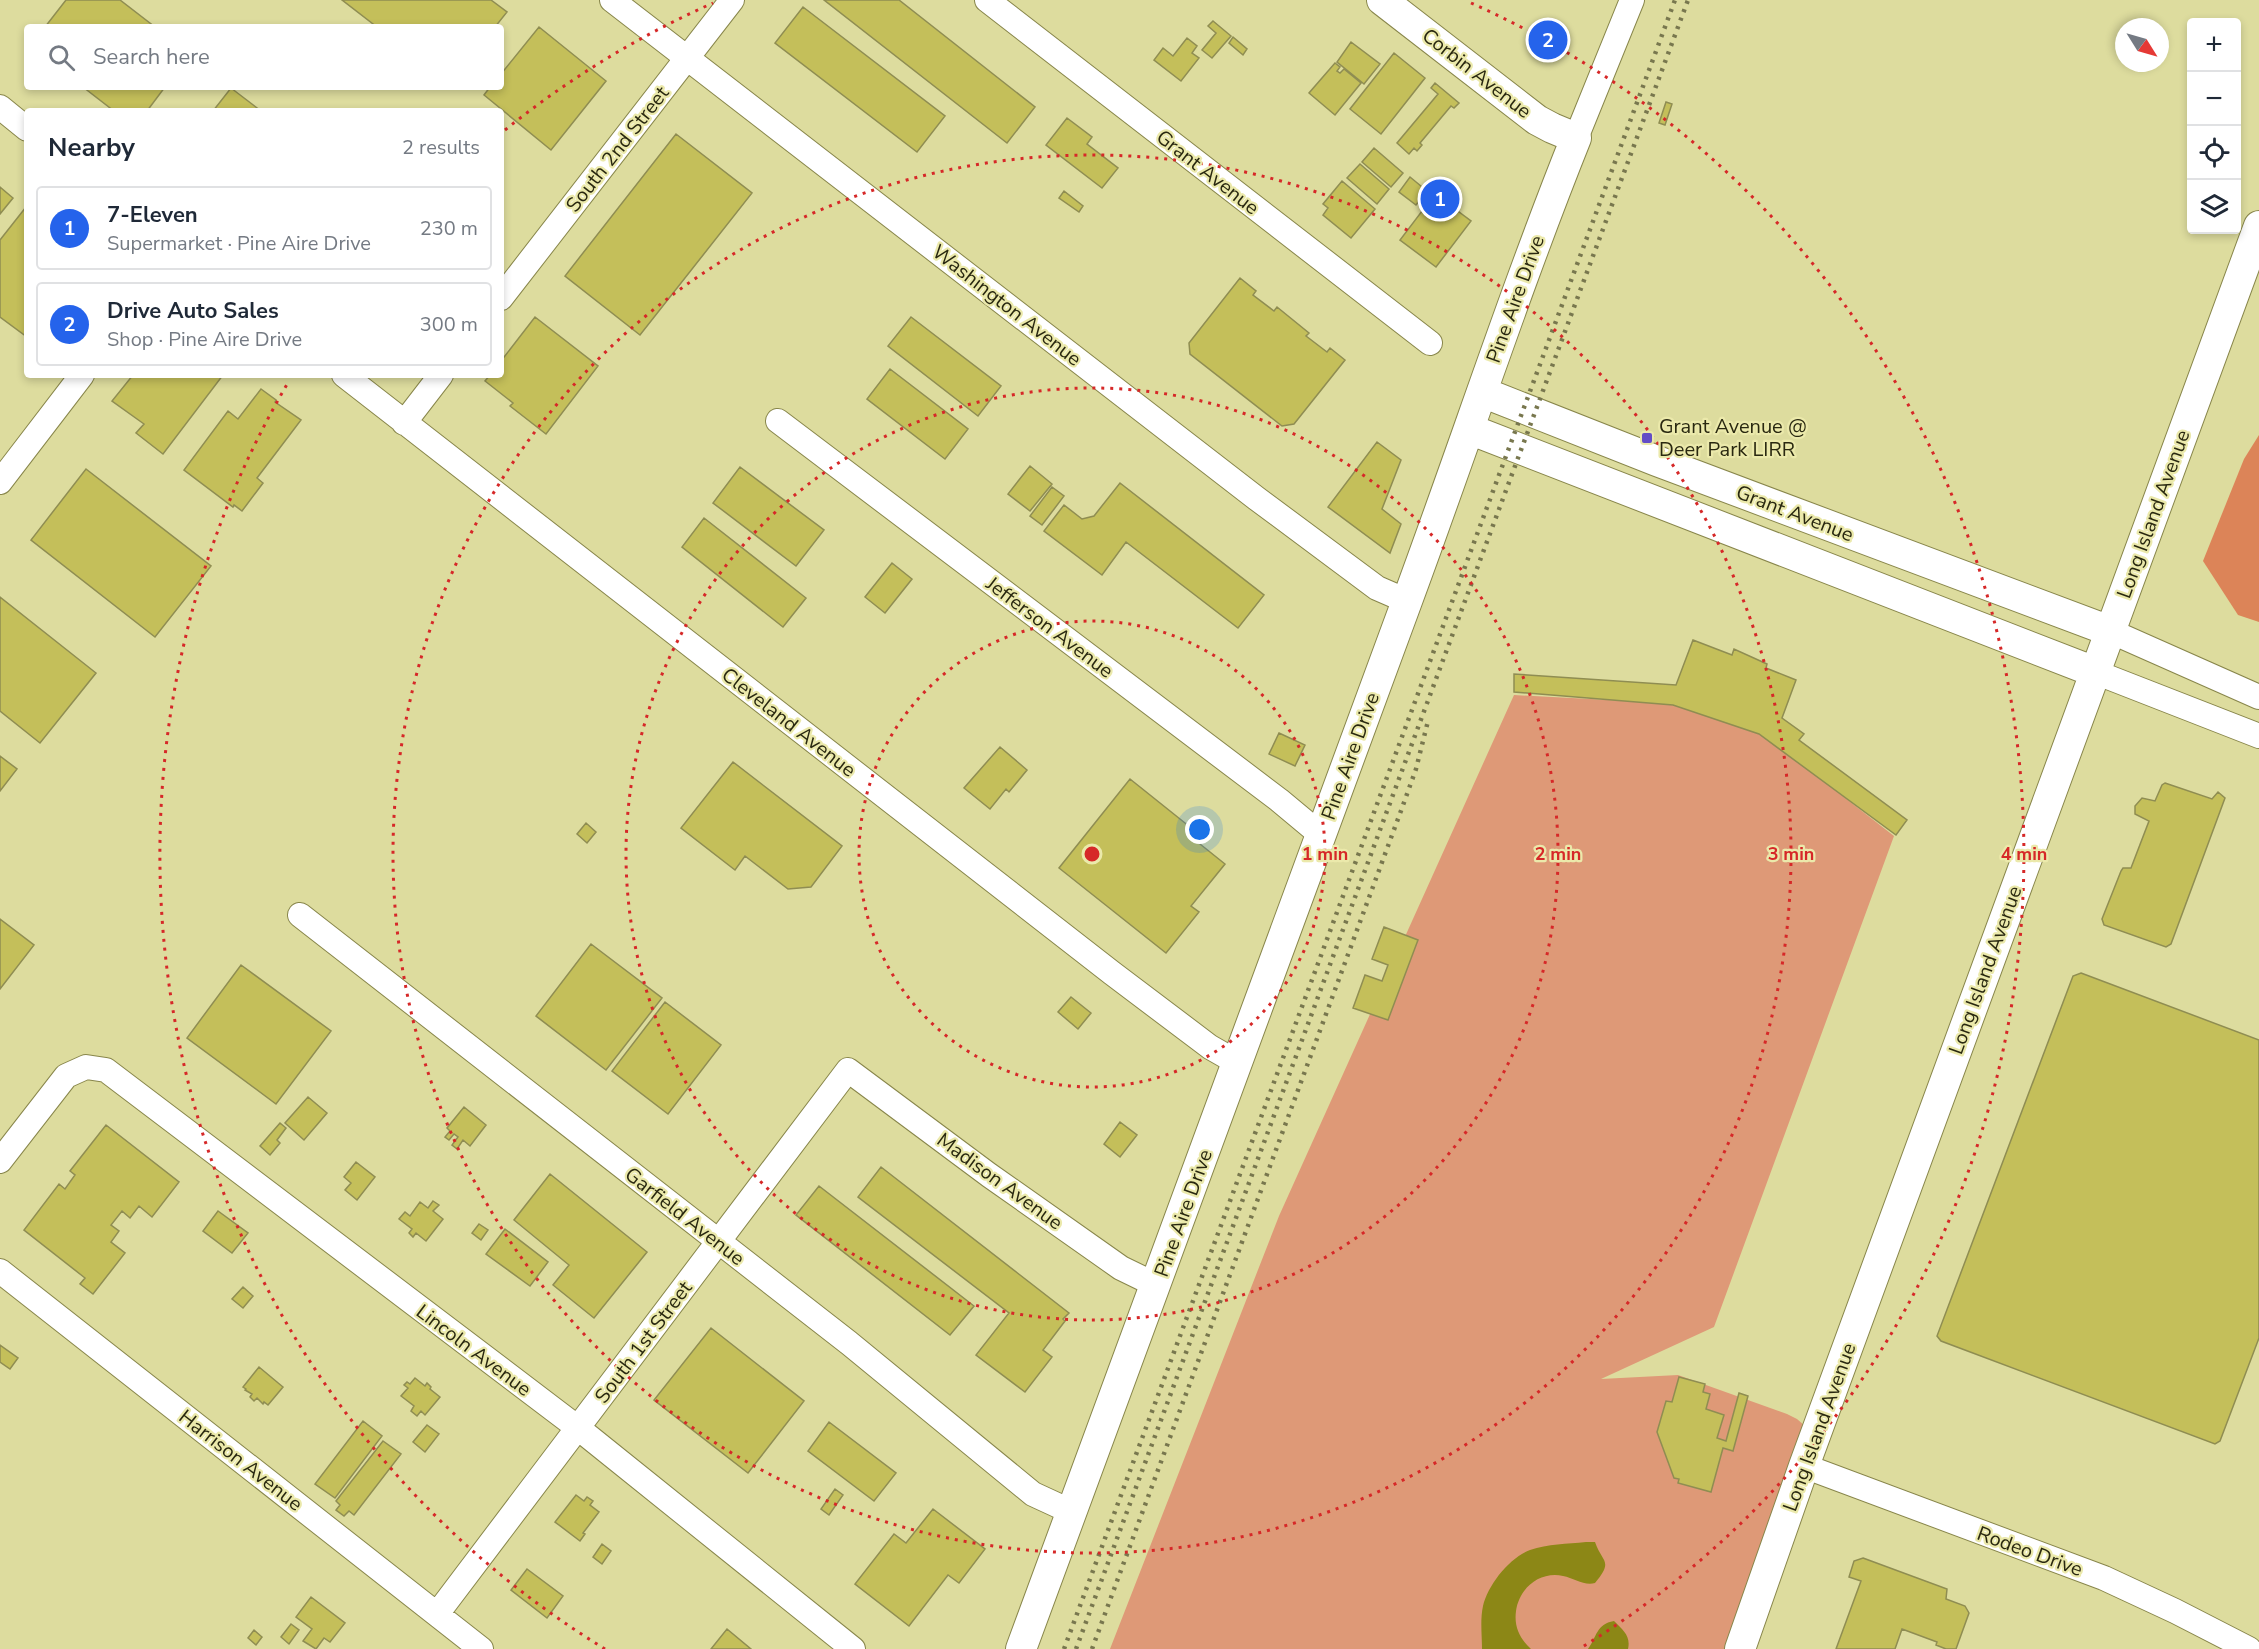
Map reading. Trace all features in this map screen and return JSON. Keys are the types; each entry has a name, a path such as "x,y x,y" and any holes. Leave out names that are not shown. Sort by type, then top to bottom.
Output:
{"street":[{"name":"Washington Avenue","path":"612,0 1256,498 1377,588 1407,601"},
{"name":"South 2nd Street","path":"504,294 732,0"},
{"name":"Grant Avenue","path":"987,0 1430,343"},
{"name":"Corbin Avenue","path":"1383,0 1537,120 1576,138"},
{"name":"Pine Aire Drive","path":"1021,1649 1576,138 1632,0"},
{"path":"0,108 24,127"},
{"name":"Long Island Avenue","path":"1740,1649 1804,1466 2259,226"},
{"path":"0,482 80,378"},
{"name":"Cleveland Avenue","path":"348,378 1112,973 1210,1047 1238,1063"},
{"path":"404,423 439,378"},
{"name":"Grant Avenue","path":"1482,392 1657,461 2110,631"},
{"name":"Jefferson Avenue","path":"778,421 1279,800 1321,835"},
{"name":"Grant Avenue","path":"1469,429 2095,672"},
{"path":"2110,631 2259,697"},
{"path":"2095,672 2259,736"},
{"name":"Garfield Avenue","path":"300,915 849,1343 1033,1494 1072,1512"},
{"name":"Lincoln Avenue","path":"0,1161 66,1076 86,1067 106,1070 578,1428 853,1649"},
{"name":"South 1st Street","path":"437,1614 848,1070"},
{"name":"Madison Avenue","path":"848,1070 989,1175 1121,1268 1156,1285"},
{"name":"Harrison Avenue","path":"0,1271 482,1649"},
{"name":"Rodeo Drive","path":"1804,1466 2104,1578 2250,1649"}],"shaded area":[{"path":"2259,435 2259,622 2238,615 2203,561 2244,459"},
{"path":"1514,695 1685,704 1763,734 1894,836 1714,1327 1601,1379 1678,1375 1787,1414 1805,1426 1726,1649 1110,1649 1279,1216"},
{"path":"1595,1542 1605,1562 1604,1570 1595,1583 1583,1583 1563,1576 1546,1576 1532,1583 1521,1595 1516,1611 1517,1627 1523,1641 1531,1649 1482,1649 1483,1606 1500,1573 1514,1559 1530,1550 1551,1545"},
{"path":"1614,1621 1627,1637 1628,1649 1588,1649 1600,1628"}],"building":[{"path":"66,0 120,0 151,24 47,24"},
{"path":"342,0 491,0 507,12 497,24 373,24"},
{"path":"824,0 899,0 1035,107 1007,143"},
{"path":"803,7 945,116 917,152 775,43"},
{"path":"1213,21 1231,36 1212,58 1202,50 1216,33 1208,26"},
{"path":"539,27 606,81 551,150 504,111 504,108 500,108 484,95 488,90 504,90 504,70"},
{"path":"1233,37 1247,49 1243,55 1229,43"},
{"path":"1187,38 1197,46 1192,53 1199,58 1181,81 1154,60 1163,48 1173,56"},
{"path":"1351,42 1380,64 1364,84 1337,62"},
{"path":"1394,53 1425,78 1381,134 1350,109"},
{"path":"1335,63 1340,67 1337,71 1340,73 1344,69 1361,83 1335,115 1309,93"},
{"path":"1435,83 1459,103 1454,108 1451,106 1420,143 1422,145 1417,151 1414,148 1409,154 1397,143 1438,94 1431,88"},
{"path":"87,90 163,90 149,108 110,108"},
{"path":"229,90 234,90 257,108 215,108"},
{"path":"1666,102 1672,104 1665,125 1659,123"},
{"path":"1067,118 1092,137 1087,144 1118,168 1102,188 1046,145"},
{"path":"676,134 752,193 640,335 565,276"},
{"path":"1374,148 1403,173 1391,187 1362,162"},
{"path":"1360,164 1389,189 1377,204 1347,178"},
{"path":"1410,177 1427,191 1416,205 1399,192"},
{"path":"1342,181 1375,209 1351,238 1323,215 1328,208 1323,204"},
{"path":"0,187 13,198 0,214"},
{"path":"1064,191 1083,206 1079,212 1059,198"},
{"path":"1435,194 1471,221 1436,267 1400,240"},
{"path":"24,210 24,335 0,317 0,240"},
{"path":"1240,278 1256,291 1253,295 1274,311 1277,307 1309,333 1306,336 1327,352 1330,348 1345,360 1294,424 1282,426 1190,354 1189,343"},
{"path":"535,317 598,366 546,434 510,406 513,403 485,381 488,378 504,378 504,357"},
{"path":"911,317 1001,386 978,416 888,346"},
{"path":"890,369 968,429 945,459 867,399"},
{"path":"131,378 221,378 163,454 136,433 144,424 112,401"},
{"path":"261,389 301,420 257,478 263,483 242,511 234,505 233,507 184,470 228,411 238,419"},
{"path":"1377,442 1401,460 1382,509 1401,524 1390,553 1328,507"},
{"path":"1030,466 1052,484 1030,511 1008,494"},
{"path":"740,467 824,530 796,566 713,503"},
{"path":"86,469 211,566 155,637 31,540"},
{"path":"1120,483 1264,595 1238,628 1126,542 1102,575 1044,531 1064,505 1082,519 1094,516"},
{"path":"1052,487 1064,496 1042,525 1030,516"},
{"path":"704,518 806,598 783,627 682,547"},
{"path":"892,563 912,579 885,613 865,597"},
{"path":"0,597 96,673 40,743 0,711"},
{"path":"1693,640 1732,655 1734,649 1767,664 1766,668 1796,680 1782,718 1804,734 1799,740 1907,820 1896,835 1759,734 1673,705 1514,692 1514,674 1676,685"},
{"path":"1279,733 1305,745 1295,766 1269,754"},
{"path":"1000,747 1027,770 1009,792 1006,789 990,809 964,788"},
{"path":"0,756 17,769 0,791"},
{"path":"733,762 842,846 811,887 788,889 745,856 735,870 681,828"},
{"path":"1130,779 1200,835 1195,840 1225,864 1191,906 1199,912 1166,953 1059,868"},
{"path":"2165,783 2212,799 2218,792 2225,798 2171,944 2166,947 2104,925 2102,919 2121,871 2123,868 2131,868 2149,821 2135,814 2135,806 2142,798 2155,801"},
{"path":"586,823 596,832 587,843 577,834"},
{"path":"0,919 34,945 0,989"},
{"path":"1384,927 1418,940 1388,1020 1353,1008 1365,975 1382,981 1388,965 1372,959"},
{"path":"591,944 662,998 606,1070 536,1016"},
{"path":"241,965 331,1031 276,1104 187,1038"},
{"path":"2081,973 2259,1040 2259,1338 2220,1441 2215,1444 1941,1341 1937,1336 2073,976"},
{"path":"1071,997 1091,1013 1078,1029 1058,1012"},
{"path":"665,1002 721,1045 668,1114 612,1071"},
{"path":"308,1097 327,1113 304,1140 285,1123"},
{"path":"464,1107 486,1125 470,1146 463,1140 457,1149 452,1145 458,1137 454,1134 449,1140 445,1137 450,1131 447,1128"},
{"path":"1120,1122 1137,1135 1120,1157 1104,1144"},
{"path":"280,1123 286,1128 277,1140 280,1143 270,1155 260,1146"},
{"path":"106,1125 179,1182 152,1217 139,1206 130,1218 122,1211 111,1225 119,1231 111,1242 125,1253 93,1294 80,1284 85,1278 24,1230 59,1184 65,1189 75,1175 70,1171"},
{"path":"356,1162 375,1177 357,1200 345,1190 351,1183 344,1177"},
{"path":"881,1167 1069,1313 1043,1350 1052,1357 1025,1392 976,1355 1009,1313 858,1197"},
{"path":"550,1174 647,1252 594,1318 553,1285 569,1265 514,1220"},
{"path":"819,1186 974,1306 950,1335 796,1215"},
{"path":"433,1201 439,1205 433,1211 443,1219 426,1241 416,1233 413,1237 409,1233 412,1229 399,1219 405,1212 410,1216 420,1202 428,1208"},
{"path":"218,1211 248,1233 232,1253 203,1231"},
{"path":"479,1224 488,1230 481,1240 472,1233"},
{"path":"505,1229 548,1262 530,1286 486,1254"},
{"path":"243,1287 253,1296 243,1308 232,1299"},
{"path":"711,1328 804,1401 748,1473 654,1400"},
{"path":"0,1345 18,1358 10,1369 0,1362"},
{"path":"259,1367 283,1387 268,1405 264,1402 263,1404 257,1398 254,1401 250,1397 252,1394 243,1387"},
{"path":"1679,1377 1705,1384 1703,1392 1710,1394 1706,1409 1724,1415 1717,1438 1726,1441 1739,1393 1748,1396 1733,1451 1723,1448 1711,1492 1678,1483 1679,1479 1674,1478 1657,1432 1666,1401 1672,1402"},
{"path":"415,1378 425,1386 427,1383 430,1389 440,1397 425,1415 421,1411 417,1416 411,1411 414,1406 401,1396 408,1388 404,1385 407,1382 410,1384"},
{"path":"363,1421 382,1436 335,1498 315,1484"},
{"path":"829,1422 896,1473 874,1501 808,1451"},
{"path":"427,1425 439,1434 425,1452 413,1442"},
{"path":"383,1441 401,1454 354,1515 349,1511 344,1516 336,1510 340,1505 336,1501"},
{"path":"835,1489 843,1495 829,1515 821,1509"},
{"path":"576,1495 584,1501 587,1497 593,1501 590,1505 599,1512 583,1533 585,1534 580,1541 555,1522"},
{"path":"933,1509 985,1549 959,1583 948,1575 909,1626 855,1584 894,1534 906,1543"},
{"path":"602,1544 611,1551 602,1564 593,1557"},
{"path":"1863,1558 1947,1589 1946,1599 1965,1606 1969,1613 1956,1649 1946,1649 1936,1645 1937,1642 1902,1629 1895,1649 1836,1649 1861,1581 1849,1577 1854,1561"},
{"path":"527,1569 563,1596 547,1618 511,1590"},
{"path":"311,1597 345,1623 330,1642 324,1638 316,1649 303,1641 312,1629 296,1617"},
{"path":"291,1624 299,1630 289,1644 281,1637"},
{"path":"727,1629 751,1649 711,1649"},
{"path":"254,1630 262,1637 256,1645 248,1638"}],"railway":[{"path":"1064,1649 1675,0"},
{"path":"1076,1649 1688,0"},
{"path":"1092,1649 1402,808 1416,769 1428,721"}],"place":[{"name":"Drive Auto Sales","path":"1548,40"},
{"name":"7-Eleven","path":"1440,199"},
{"name":"Grant Avenue @ Deer Park LIRR","path":"1647,438"}]}
